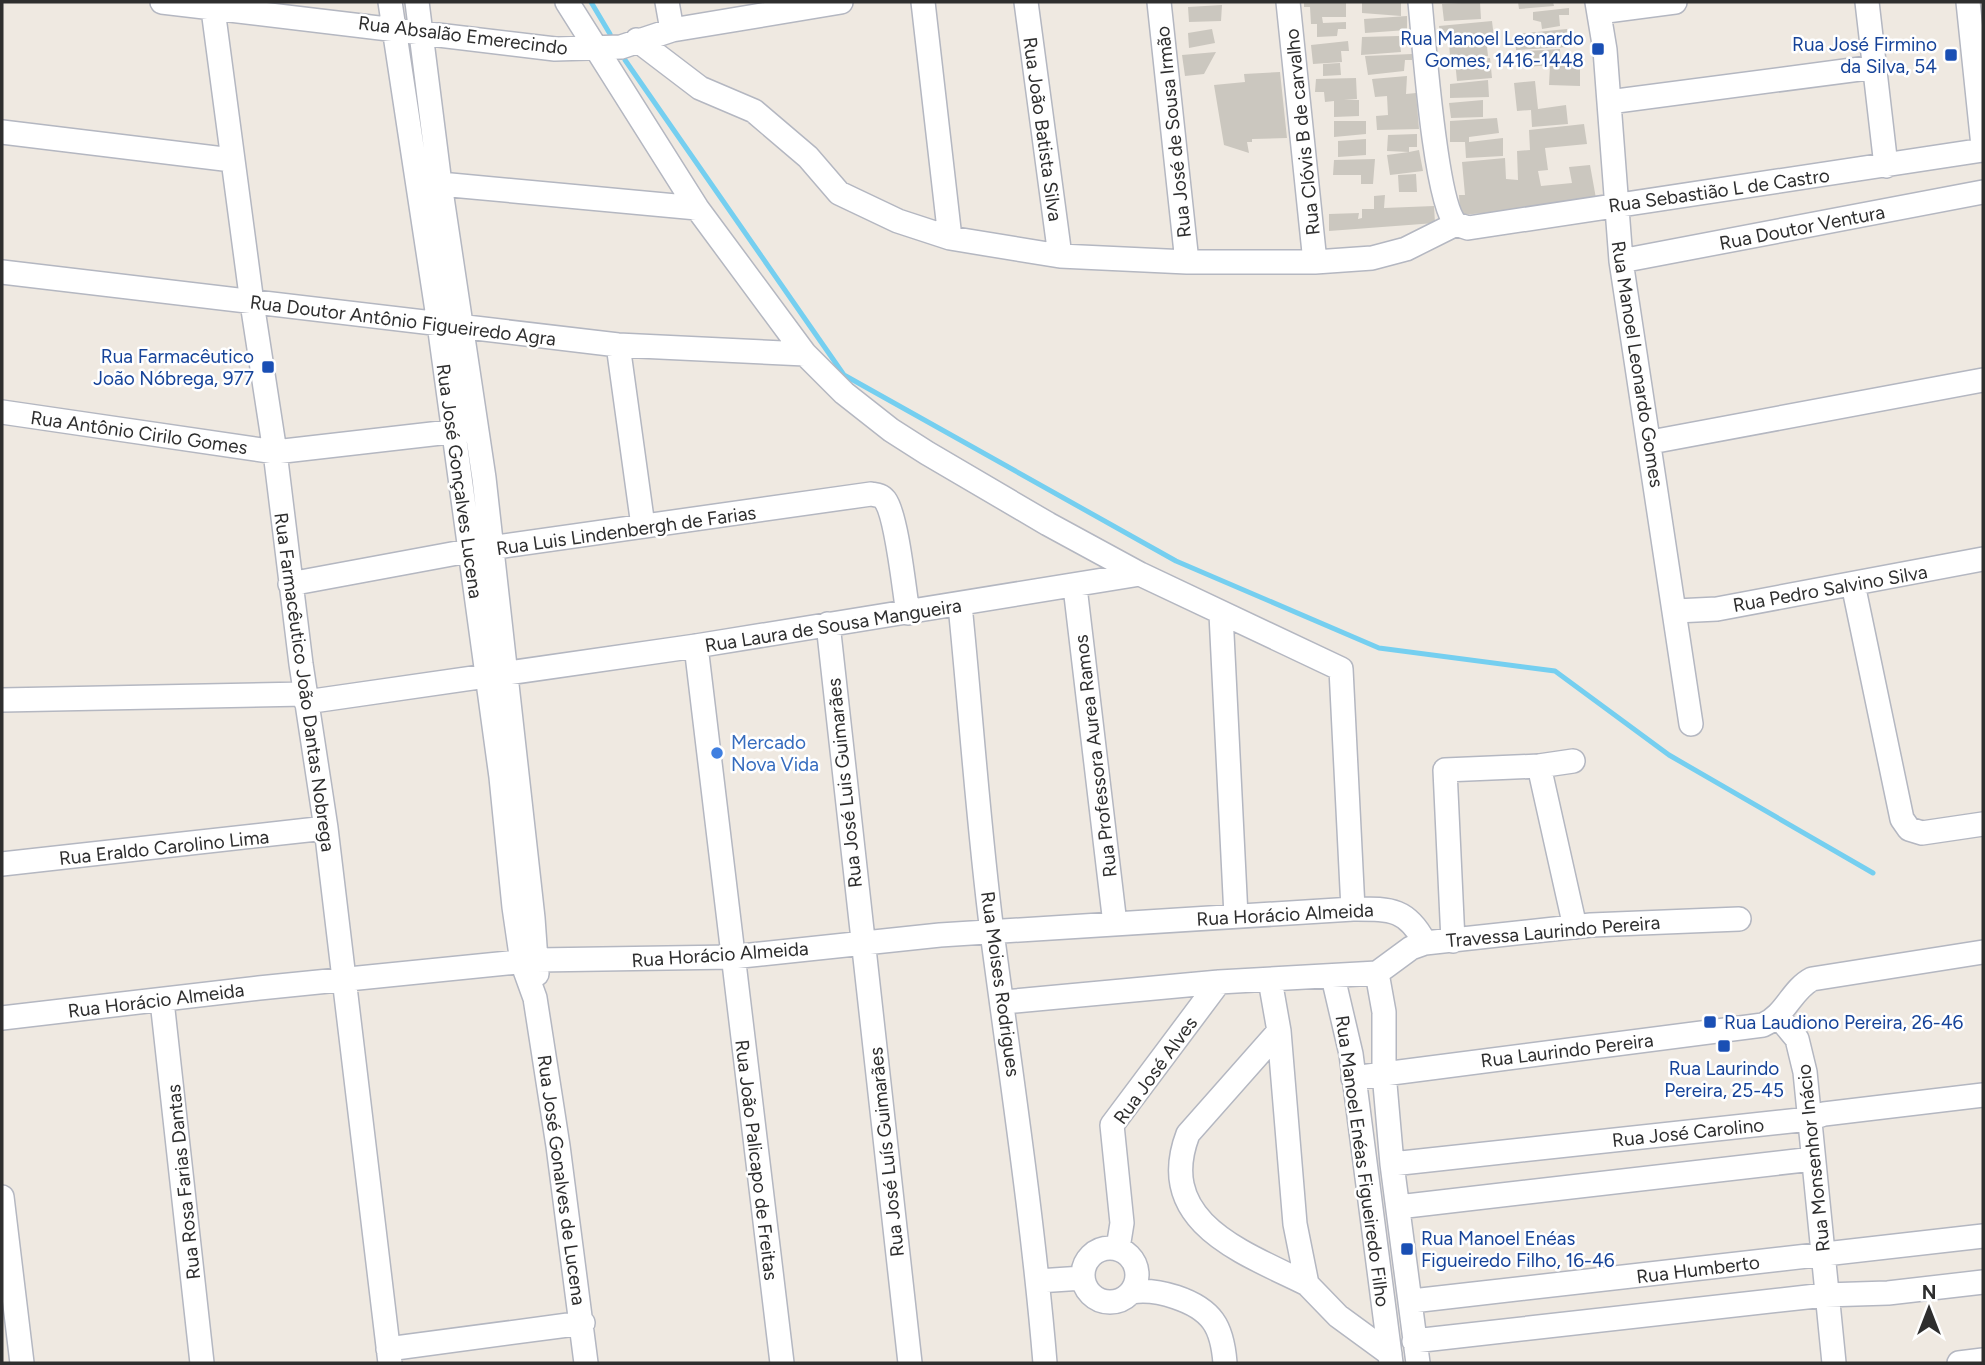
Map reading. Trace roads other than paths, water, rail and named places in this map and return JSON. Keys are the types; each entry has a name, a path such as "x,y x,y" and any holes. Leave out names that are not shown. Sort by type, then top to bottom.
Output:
{"street":[{"name":"Rua Absalão Emerecindo","path":"162,2 213,4 394,27 422,34 555,49 621,47 672,30 801,6 841,2"},
{"name":"Rua José Gonçalves Lucena","path":"390,2 451,325 478,429 493,548 496,676 530,961"},
{"name":"Rua José Gonçalves Lucena","path":"417,2 440,184 451,325 452,432 468,551 496,676"},
{"path":"566,2 696,208 805,354 844,393 891,430 1140,574 1341,669 1353,909"},
{"path":"667,2 672,30"},
{"path":"923,2 950,238"},
{"name":"Rua João Batista Silva","path":"1026,2 1060,256"},
{"name":"Rua José de Sousa Irmão","path":"1158,2 1187,262"},
{"name":"Rua Clóvis B de carvalho","path":"1288,2 1315,262"},
{"path":"638,40 700,88 754,111 808,157 839,193 898,221 950,238 1060,256 1187,262 1315,262 1372,258 1406,249 1456,224 1450,218 1441,184 1420,2"},
{"path":"1598,7 1675,2"},
{"path":"1867,2 1886,166"},
{"path":"1968,2 1983,148"},
{"name":"Rua Farmacêutico João Dantas Nobrega","path":"213,4 251,303 275,452 305,698 326,828 389,1356"},
{"name":"Rua Manoel Leonardo Gomes","path":"1598,7 1609,102 1621,261 1651,442 1691,724"},
{"path":"1609,102 1875,67"},
{"path":"2,132 232,160"},
{"name":"Rua Sebastião L de Castro","path":"1456,224 1468,228 1886,166 1983,148"},
{"path":"440,184 696,208"},
{"name":"Rua Doutor Ventura","path":"1621,261 1983,192"},
{"name":"Rua Doutor Antônio Figueiredo Agra","path":"2,272 618,345 805,354"},
{"path":"618,345 643,526"},
{"path":"1651,442 1983,380"},
{"name":"Rua Antônio Cirilo Gomes","path":"2,412 275,452 478,429"},
{"name":"Rua Luis Lindenbergh de Farias","path":"290,584 468,551 766,510 858,494 880,495 887,502 892,520 908,613"},
{"name":"Rua Pedro Salvino Silva","path":"1676,611 1717,609 1983,559"},
{"name":"Rua Laura de Sousa Mangueira","path":"2,700 305,698 496,676 1075,587 1140,574"},
{"path":"1853,584 1898,808 1909,829 1916,833 1983,824"},
{"name":"Rua Professora Aurea Ramos","path":"1075,587 1115,924"},
{"name":"Rua Moises Rodrigues","path":"960,605 992,932 1004,1002 1038,1281 1045,1363"},
{"path":"1220,614 1236,916"},
{"name":"Rua José Luis Guimarães","path":"828,624 861,942"},
{"name":"Rua João Palicapo de Freitas","path":"696,646 782,1363"},
{"path":"1453,941 1446,770 1539,766 1573,761"},
{"path":"1539,766 1575,927"},
{"name":"Rua Eraldo Carolino Lima","path":"2,864 326,828"},
{"name":"Rua Horácio Almeida","path":"2,1018 530,961 732,957 861,942 1353,909 1401,914 1416,927 1425,943"},
{"name":"Travessa Laurindo Pereira","path":"1377,973 1411,948 1425,943 1575,927 1739,919"},
{"name":"Rua José Luís Guimarães","path":"861,942 910,1363"},
{"path":"1778,1016 1798,989 1825,975 1983,952"},
{"name":"Rua José Gonalves de Lucena","path":"530,961 583,1323 586,1363"},
{"path":"1004,1002 1219,982 1377,973"},
{"name":"Rua Manoel Enéas Figueiredo Filho","path":"1377,973 1384,1012 1384,1073 1392,1164 1412,1301 1416,1352"},
{"name":"Rua Manoel Enéas Figueiredo Filho","path":"1333,977 1346,1022 1390,1359"},
{"path":"1270,980 1279,1031 1295,1224 1307,1284"},
{"name":"Rua José Alves","path":"1118,1248 1122,1223 1112,1125 1219,982"},
{"name":"Rua Rosa Farias Dantas","path":"162,1001 202,1363"},
{"name":"Rua Laurindo Pereira","path":"1353,1078 1763,1025 1778,1016"},
{"name":"Rua Monsenhor Inácio","path":"1778,1016 1797,1039 1802,1053 1834,1363"},
{"path":"1279,1031 1188,1134 1182,1151 1180,1171 1187,1197 1200,1224 1217,1237 1307,1284 1338,1316 1390,1359"},
{"name":"Rua José Carolino","path":"1392,1164 1809,1119 1824,1114 1983,1094"},
{"path":"1398,1207 1813,1159"},
{"path":"2,1196 22,1363"},
{"name":"Rua Humberto","path":"1412,1301 1983,1236"},
{"path":"1118,1248 1135,1261 1137,1282 1132,1292 1124,1298 1103,1301 1093,1296 1083,1278 1084,1267 1097,1251 1118,1248"},
{"path":"1038,1281 1083,1278"},
{"name":"Rua Humberto","path":"1416,1352 1825,1295 1888,1293 1983,1282"},
{"path":"1132,1292 1155,1290 1209,1315 1217,1328 1225,1363"},
{"path":"389,1356 583,1323"},
{"path":"1959,1363 1983,1360"}],"waterway":[{"path":"591,2 610,34"},
{"path":"625,60 844,375 1176,561 1379,648 1555,671 1669,755 1873,873"}],"place":[{"name":"Rua Manoel Leonardo Gomes, 1416-1448","path":"1598,49"},
{"name":"Rua José Firmino da Silva, 54","path":"1951,55"},
{"name":"Rua Farmacêutico João Nóbrega, 977","path":"268,367"},
{"name":"Mercado Nova Vida","path":"717,753"},
{"name":"Rua Laudiono Pereira, 26-46","path":"1710,1022"},
{"name":"Rua Laurindo Pereira, 25-45","path":"1724,1046"},
{"name":"Rua Manoel Enéas Figueiredo Filho, 16-46","path":"1407,1249"}]}
